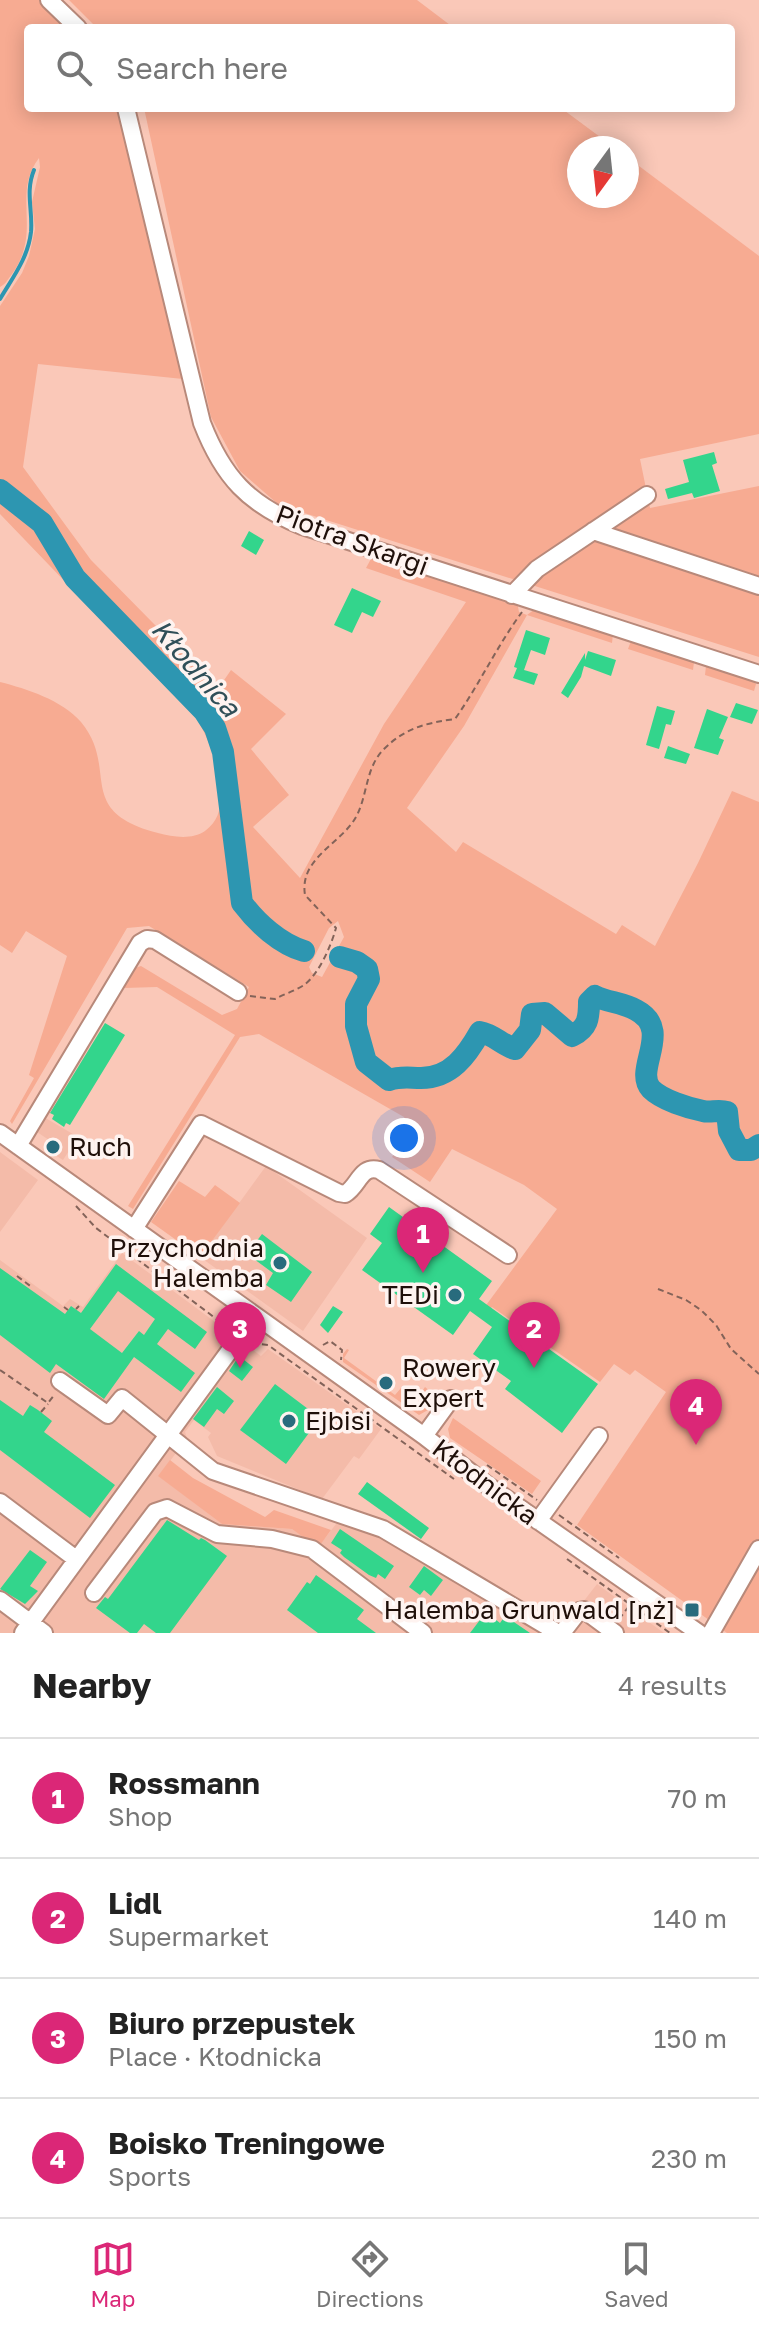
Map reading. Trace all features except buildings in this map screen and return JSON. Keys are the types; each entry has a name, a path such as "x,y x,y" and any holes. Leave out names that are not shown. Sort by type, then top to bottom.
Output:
{"street":[{"path":"49,0 74,24"},
{"name":"Piotra Skargi","path":"127,112 202,423 216,455 232,480 254,501 282,518 759,674"},
{"path":"512,595 537,569 647,495"},
{"path":"593,531 759,586"},
{"path":"18,1146 140,943 147,939 155,940 238,992"},
{"path":"134,1229 201,1124 339,1193 352,1190 364,1171 370,1168 379,1170 508,1255"},
{"name":"Kłodnicka","path":"0,1133 538,1521 699,1633"},
{"path":"0,1600 32,1630 76,1559 255,1316"},
{"path":"62,1382 108,1415 122,1398 213,1471 383,1529 560,1633 579,1611 584,1610 613,1632"},
{"path":"424,1436 451,1399"},
{"path":"538,1521 599,1436"},
{"path":"0,1502 76,1559"},
{"path":"94,1593 155,1512 167,1508 217,1534 272,1539 312,1549 423,1633"},
{"path":"711,1633 759,1549"}],"path":[{"path":"238,992 275,999 312,979 336,928 310,903 305,895 305,879 323,849 341,837 356,817 372,766 381,751 402,734 423,723 455,719 476,690 502,639 529,601"},
{"path":"71,1201 96,1228 240,1337 249,1343 268,1345 463,1485"},
{"path":"17,1276 33,1288"},
{"path":"658,1289 686,1300 701,1310 716,1325 731,1349 759,1374"},
{"path":"64,1307 68,1310"},
{"path":"0,1370 48,1403"},
{"path":"41,1412 62,1382"},
{"path":"562,1556 670,1633"},
{"path":"613,1632 630,1605"}],"shaded area":[{"path":"0,0 42,0 67,24 24,24 24,112 120,112 130,142 183,379 38,364 23,467 91,560 218,689 231,670 286,714 251,749 289,795 253,827 300,878 384,724 466,602 366,568 372,557 517,602 519,612 527,615 464,726 407,808 456,852 463,842 616,934 622,925 655,946 732,791 759,802 759,1633 727,1633 577,1525 666,1392 635,1370 630,1375 614,1364 600,1382 492,1307 488,1311 484,1308 557,1209 524,1185 452,1149 430,1182 392,1157 410,1129 404,1117 259,1034 240,1037 133,1209 128,1206 235,1035 157,987 124,988 135,968 141,966 222,1015 237,1009 249,987 149,926 127,928 12,1124 10,1121 34,1078 29,1075 67,956 26,931 12,953 0,945 0,682 54,702 81,722 98,756 107,801 116,813 132,824 170,836 200,834 217,817 220,794 215,760 197,719 0,514 0,306 22,273 29,256 35,229 32,202 40,167 39,158 27,186 27,228 21,258 0,287","holes":["338,921 344,937 322,977 312,973 309,967 329,928"]},
{"path":"69,0 417,0 449,24 93,24"},
{"path":"145,112 566,112 599,136 567,136 567,208 639,208 639,166 759,256 759,434 640,459 650,508 759,486 759,657 279,505 240,471 211,417"},
{"path":"535,609 613,634 612,643 527,615"},
{"path":"631,641 692,660 693,670 628,649"},
{"path":"706,666 754,681 754,691 705,675"},
{"path":"42,1116 78,1137 63,1160 47,1150 49,1140 37,1132 31,1136"},
{"path":"0,1152 38,1180 0,1232"},
{"path":"266,1166 367,1238 303,1331 200,1257"},
{"path":"179,1181 205,1197 215,1185 240,1203 200,1257 151,1222"},
{"path":"122,1253 261,1356 268,1349 381,1429 359,1459 354,1456 322,1499 217,1456 208,1437 211,1433 194,1420 185,1432 187,1438 159,1476 222,1524 292,1529 318,1547 340,1519 382,1533 550,1633 0,1633 0,1260 63,1306 70,1299 83,1307"},
{"path":"347,1349 344,1358 395,1395 401,1388 417,1399 425,1387 439,1402 435,1400 428,1410 419,1415 343,1362 343,1354"},
{"path":"453,1418 541,1481 532,1494 450,1438 448,1429"},
{"path":"170,1460 193,1478 265,1517 274,1510 331,1530 318,1548 292,1529 222,1524 158,1476"},
{"path":"597,1584 664,1633 559,1633"}],"waterway":[{"path":"0,299 27,250 31,224 30,186 34,170"},
{"name":"Kłodnica","path":"0,490 42,523 75,578 204,711 215,728 223,752 242,903 270,932 304,951"},
{"name":"Kłodnica","path":"340,957 367,969 369,979 356,1004 356,1026 366,1062 389,1080 432,1077 449,1070 464,1057 480,1032 515,1049 530,1030 532,1014 545,1013 572,1036 584,1026 589,1002 595,996 636,1010 647,1018 653,1039 646,1071 651,1089 668,1100 690,1108 727,1112 729,1131 739,1150 751,1150 759,1145"}],"place":[{"name":"Ruch","path":"53,1147"},
{"name":"Przychodnia Halemba","path":"280,1263"},
{"name":"Rossmann","path":"423,1273"},
{"name":"TEDi","path":"455,1295"},
{"name":"Biuro przepustek","path":"240,1368"},
{"name":"Lidl","path":"534,1368"},
{"name":"Rowery Expert","path":"386,1383"},
{"name":"Ejbisi","path":"289,1421"},
{"name":"Boisko Treningowe","path":"696,1445"},
{"name":"Halemba Grunwald [nż]","path":"692,1610"}]}
